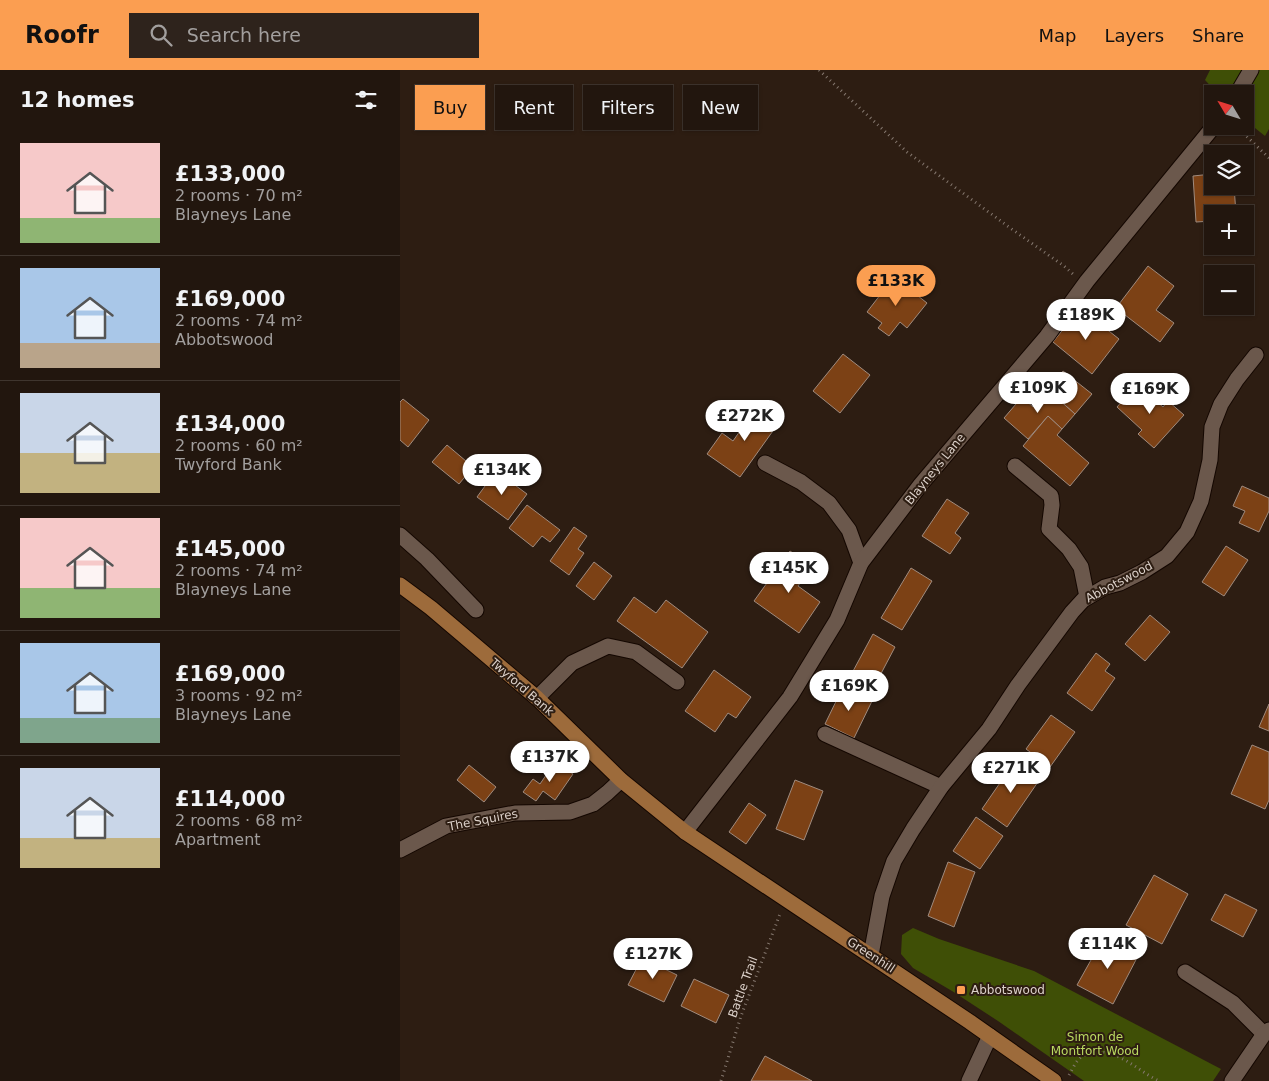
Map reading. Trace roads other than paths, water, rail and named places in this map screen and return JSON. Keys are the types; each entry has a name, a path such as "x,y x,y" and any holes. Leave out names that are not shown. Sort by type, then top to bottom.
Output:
{"main road":[{"name":"Twyford Bank","path":"400,585 431,608 537,698 621,780 685,832"},
{"name":"Greenhill","path":"685,832 785,900 871,955 1054,1081"}],"street":[{"path":"1242,85 1251,70"},
{"name":"Blayneys Lane","path":"685,832 790,697 837,620 862,563 921,484 1047,336 1087,281 1207,135"},
{"name":"Abbotswood","path":"871,955 882,896 894,861 941,788 989,729 1018,684 1072,612 1084,600 1106,587 1120,583 1142,572 1167,556 1187,532 1201,501 1210,460 1212,428 1221,404 1237,379 1256,355"},
{"path":"765,463 801,482 829,503 849,530 862,563"},
{"path":"1015,466 1051,496 1052,505 1049,529 1068,549 1081,567 1087,598"},
{"path":"400,535 427,559 476,610"},
{"path":"537,698 572,663 608,646 636,652 677,682"},
{"path":"825,734 941,788"},
{"name":"The Squires","path":"400,850 446,826 515,813 570,812 593,804 621,780"},
{"path":"1185,972 1233,1003 1266,1032 1232,1081"},
{"path":"969,1081 990,1036"}],"place":[{"name":"Abbotswood","path":"961,990"}],"park label":[{"name":"Simon de Montfort Wood","path":"1095,1044"}]}
